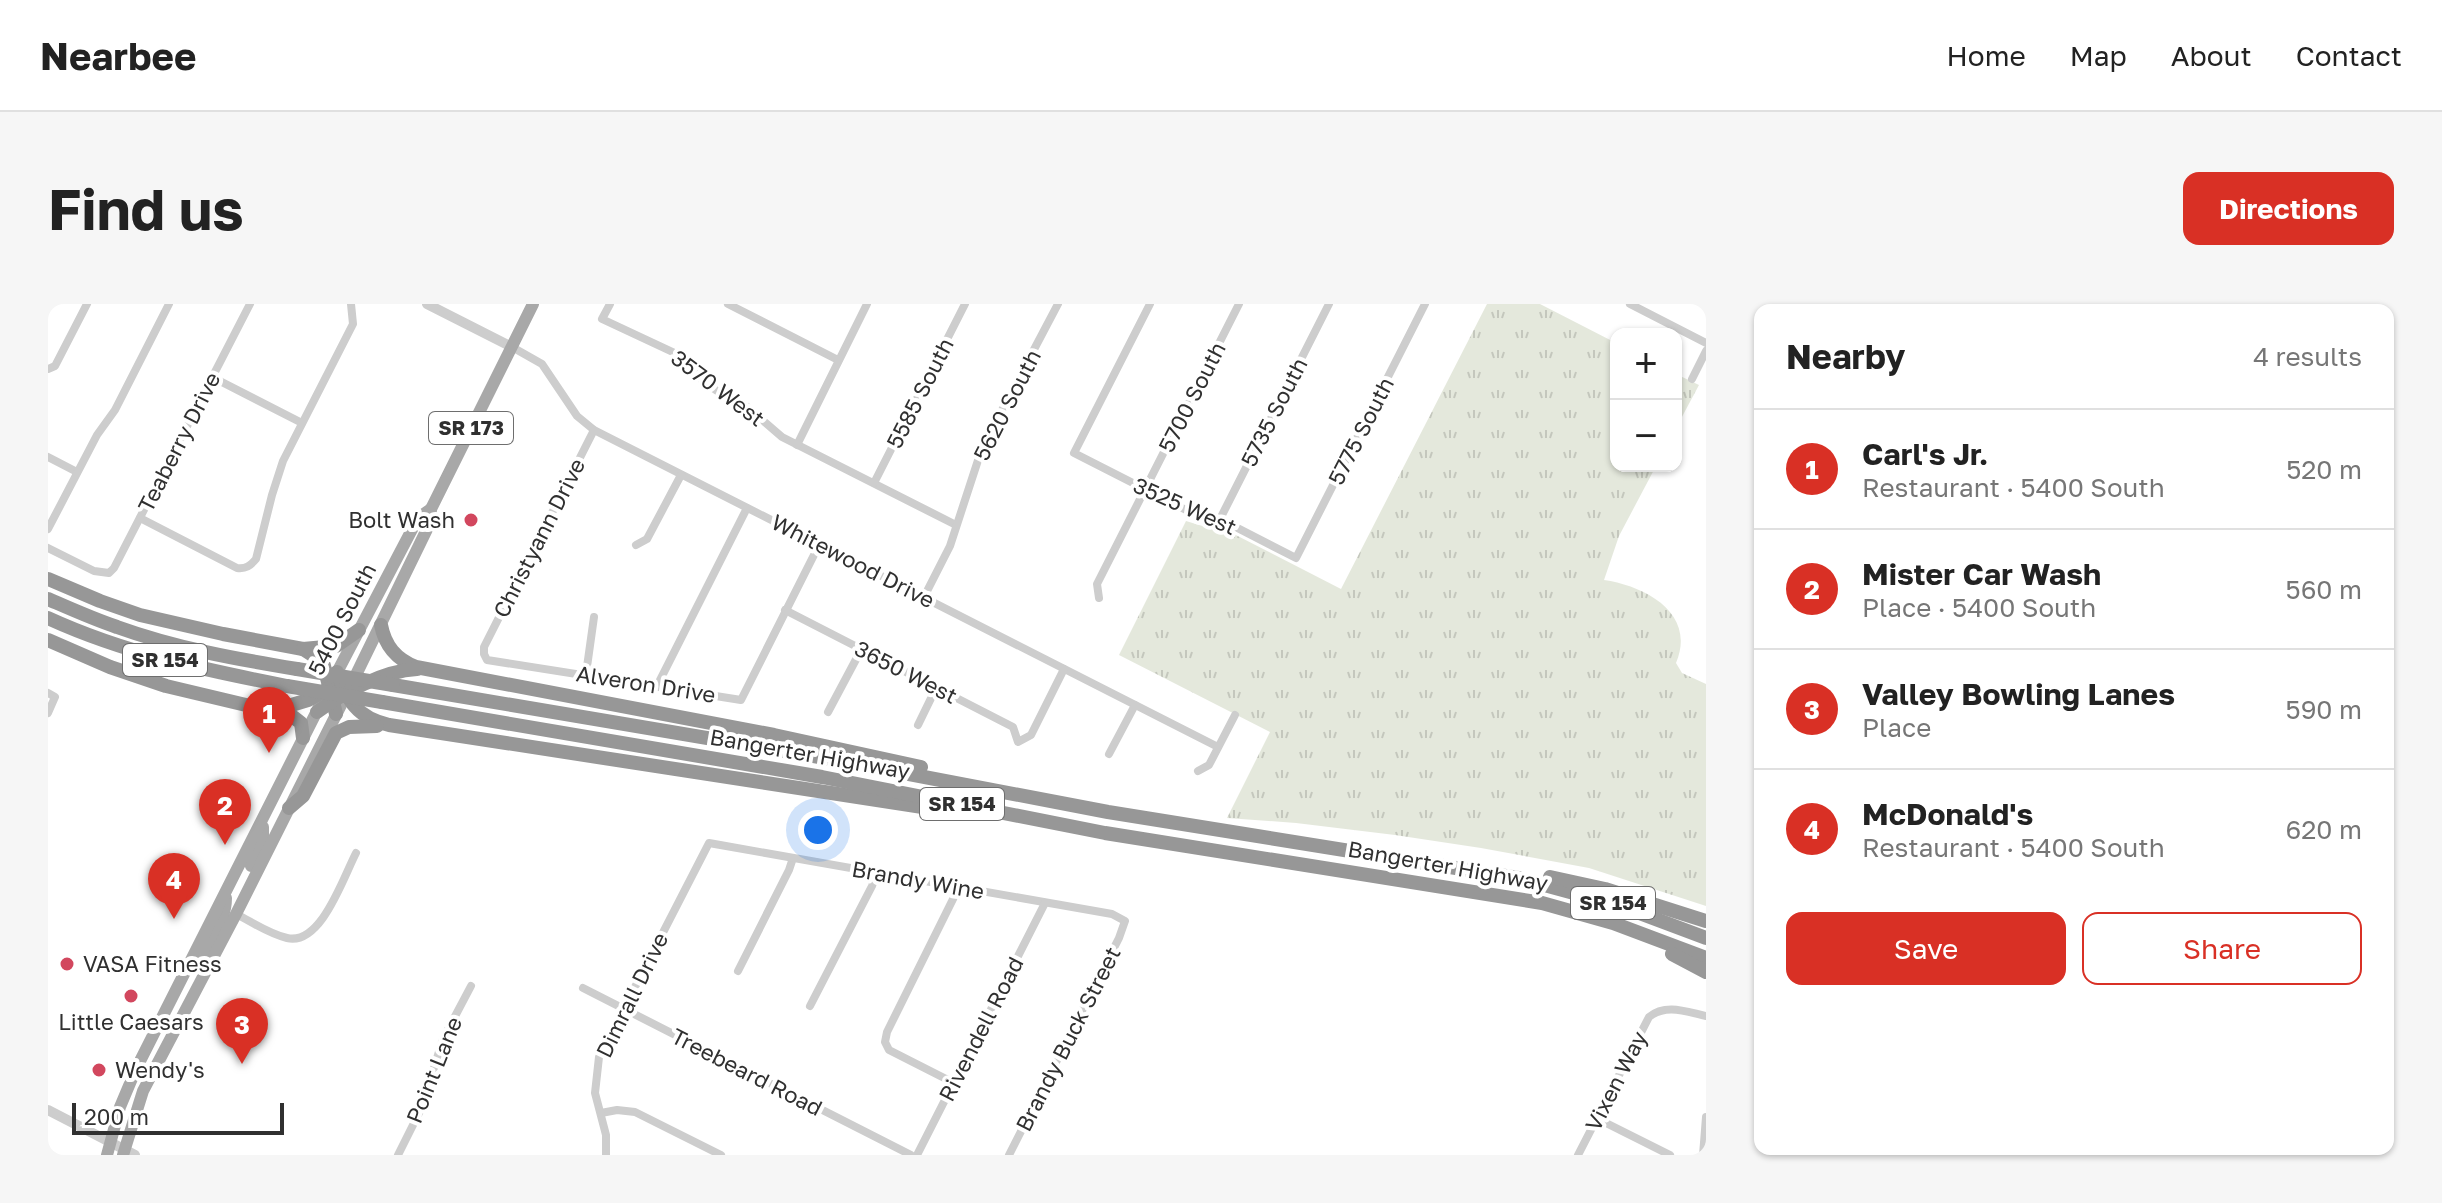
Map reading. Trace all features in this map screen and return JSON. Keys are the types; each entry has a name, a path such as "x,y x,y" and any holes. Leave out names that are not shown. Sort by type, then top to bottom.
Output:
{"highway":[{"path":"48,579 100,601 151,617 303,649 336,646 359,630"},
{"name":"Bangerter Highway","path":"48,599 116,627 225,657 825,758 1108,812 1518,878 1618,905 1706,938"},
{"name":"Bangerter Highway","path":"48,618 168,661 287,686 822,777 1105,833 1542,903 1604,920 1706,958"},
{"path":"381,625 387,644 397,656 423,668 827,746 1108,812"},
{"path":"48,640 110,667 166,686 275,710 298,719 303,738"},
{"path":"303,649 323,662 339,691 368,719 389,725 749,782 1105,833"},
{"path":"275,710 397,671 423,668"},
{"path":"317,712 339,691"},
{"path":"289,808 303,796 336,733 350,727 389,725"},
{"path":"1518,878 1541,876 1584,883 1706,921"},
{"path":"1604,920 1706,972"}],"main road":[{"name":"5400 South","path":"339,691 381,625 430,523 431,509 533,304"},
{"name":"5400 South","path":"127,1153 143,1091 289,808 339,691 359,630 418,518 431,509"},
{"path":"108,1148 125,1094 317,712"},
{"path":"236,914 239,891 263,836 263,817"},
{"path":"196,989 203,962 226,911 227,891"}],"street":[{"path":"50,370 87,304"},
{"path":"48,529 97,435 115,410 169,304"},
{"name":"Teaberry Drive","path":"48,548 102,573 109,573 114,568 250,304"},
{"path":"140,518 237,568 244,569 251,565 256,559 283,461 353,324 351,304"},
{"path":"427,304 512,347"},
{"name":"3570 West","path":"610,304 602,319 679,355 712,388 746,406 776,433 956,525"},
{"path":"728,304 838,360"},
{"path":"797,445 867,304"},
{"name":"5585 South","path":"874,483 965,304"},
{"name":"5620 South","path":"924,597 950,546 982,448 1058,304"},
{"name":"3525 West","path":"1150,304 1074,453 1186,510 1220,519 1296,558"},
{"name":"5700 South","path":"1099,598 1097,584 1239,304"},
{"name":"5735 South","path":"1220,519 1329,304"},
{"name":"5775 South","path":"1296,558 1425,304"},
{"path":"1633,305 1706,343"},
{"name":"Whitewood Drive","path":"512,347 542,364 577,416 594,430 1218,747"},
{"path":"1692,379 1706,351"},
{"path":"212,377 302,423"},
{"name":"Christyann Drive","path":"484,647 594,430"},
{"path":"48,457 77,472"},
{"path":"636,545 647,539 681,475"},
{"path":"657,686 747,508"},
{"name":"Alveron Drive","path":"484,647 487,660 493,662 741,700 819,545"},
{"name":"3650 West","path":"785,610 1013,727 1018,742 1031,735 1064,669"},
{"path":"586,674 594,617"},
{"path":"828,712 861,650"},
{"path":"918,725 936,688"},
{"path":"48,713 52,695"},
{"path":"1109,754 1135,705"},
{"path":"1198,771 1209,765 1235,715"},
{"name":"Brandy Wine","path":"709,843 1112,914 1125,921"},
{"name":"Dimrall Drive","path":"606,1155 606,1135 595,1093 596,1069 604,1046 709,843"},
{"path":"236,914 289,939 307,936 317,928 356,853"},
{"path":"738,971 793,858"},
{"path":"810,1006 876,873"},
{"path":"954,1083 889,1050 885,1042 887,1032 959,887"},
{"name":"Rivendell Road","path":"914,1155 1045,903"},
{"name":"Brandy Buck Street","path":"1009,1155 1125,921"},
{"name":"Point Lane","path":"398,1155 421,1109 443,1039 471,986"},
{"name":"Treebeard Road","path":"583,988 914,1155"},
{"name":"Vixen Way","path":"1578,1155 1641,1030 1653,1013 1671,1009 1706,1016"},
{"path":"48,1110 108,1148 127,1153"},
{"path":"601,1113 635,1112 721,1155"},
{"path":"1703,1155 1706,1117"},
{"path":"1596,1118 1670,1155"}],"green space":[{"path":"1487,304 1540,304 1610,340 1610,472 1653,472 1619,536 1604,580 1636,588 1663,605 1673,616 1679,630 1681,645 1676,663 1682,673 1706,684 1706,906 1589,868 1481,848 1296,823 1227,818 1270,732 1119,655 1186,521 1222,532 1224,529 1341,589"},
{"path":"1682,377 1699,385 1682,417"}],"place":[{"name":"Bolt Wash","path":"471,520"},
{"name":"Carl's Jr.","path":"269,753"},
{"name":"Mister Car Wash","path":"225,845"},
{"name":"McDonald's","path":"174,919"},
{"name":"VASA Fitness","path":"67,964"},
{"name":"Little Caesars","path":"131,996"},
{"name":"Valley Bowling Lanes","path":"242,1064"},
{"name":"Wendy's","path":"99,1070"}]}
